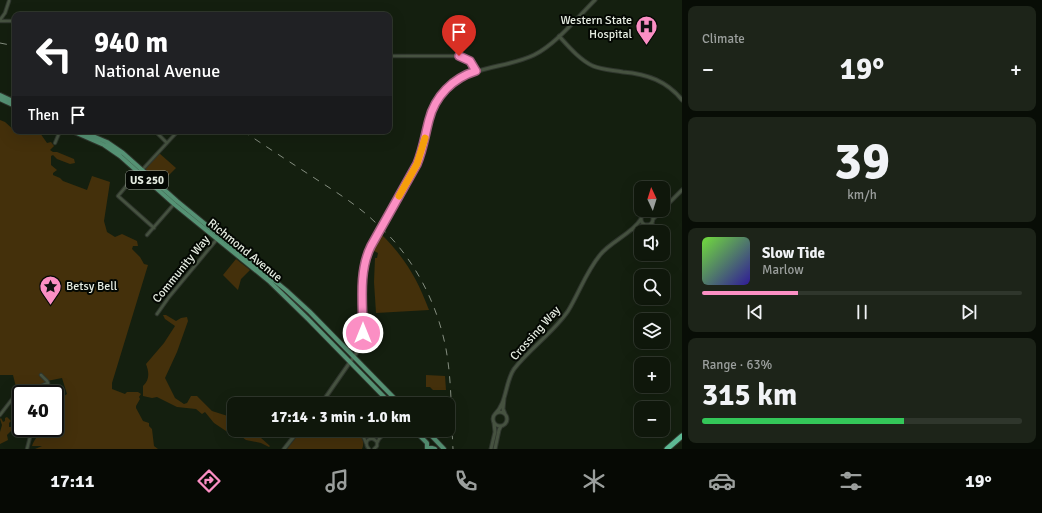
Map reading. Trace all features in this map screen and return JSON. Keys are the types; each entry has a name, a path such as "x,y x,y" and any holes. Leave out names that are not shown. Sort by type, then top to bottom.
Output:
{"highway":[{"path":"667,449 682,436"}],"main road":[{"path":"0,95 12,102"},
{"path":"0,99 12,102"},
{"name":"Richmond Avenue","path":"78,134 110,149 140,171"},
{"name":"Richmond Avenue","path":"87,134 117,148 175,203 300,303 393,397"},
{"name":"Richmond Avenue","path":"218,238 270,282 384,397"},
{"path":"421,437 428,443 427,448 435,449"},
{"path":"433,437 444,449"}],"street":[{"path":"325,397 359,349 362,338 365,263 378,232 419,160 428,120 436,102 453,83 464,75 514,63 544,49 595,0"},
{"path":"0,20 5,13 9,1"},
{"path":"0,20 12,21"},
{"path":"559,36 589,64 603,69 636,73 651,77 668,86 682,100"},
{"path":"392,56 459,56 470,61 476,71"},
{"path":"55,143 59,134"},
{"path":"158,134 167,143"},
{"path":"154,228 118,196 175,134"},
{"name":"Crossing Way","path":"670,201 682,190"},
{"path":"147,235 175,203"},
{"path":"650,217 653,225"},
{"name":"Crossing Way","path":"646,225 655,217"},
{"path":"641,218 642,223 646,225"},
{"name":"Crossing Way","path":"631,230 641,218"},
{"name":"Crossing Way","path":"505,415 503,409 504,398 507,384 512,372 524,356 568,310 592,265 605,249 634,228"},
{"name":"Community Way","path":"157,314 218,238"},
{"path":"41,375 48,383 43,385"},
{"name":"Crossing Way","path":"495,414 500,409 504,398"},
{"path":"0,415 12,399"},
{"path":"491,449 495,429 493,418 495,414 500,412 505,415 506,420 499,430 495,449"},
{"path":"494,423 500,426 504,424"},
{"path":"27,449 30,437"},
{"path":"284,449 293,437"},
{"path":"364,437 366,440 366,445 369,449"},
{"path":"374,449 382,437"},
{"path":"365,449 367,440 372,438 376,441 378,449"},
{"path":"493,440 495,449"}],"shaded area":[{"path":"0,120 12,128 12,134 41,134 47,143 51,142 54,146 50,150 74,159 75,163 70,164 57,159 53,155 51,156 51,165 57,170 53,173 53,175 63,181 87,190 92,176 110,182 104,221 107,232 115,237 122,234 137,241 138,246 133,246 132,249 140,257 144,264 148,265 112,383 112,389 125,394 127,392 138,392 141,394 136,408 143,421 149,423 149,426 152,429 154,446 158,449 35,449 42,446 32,446 36,437 64,437 64,396 67,394 62,378 47,381 41,385 16,385 13,375 0,375"},
{"path":"159,153 176,168 160,184 144,170"},
{"path":"381,234 410,269 429,310 376,313 374,282 375,258 377,258 378,253 372,250"},
{"path":"236,259 250,270 241,279 238,290 223,275"},
{"path":"163,315 166,315 176,321 187,317 188,321 177,352 165,378 175,398 184,404 187,403 191,396 197,396 212,411 227,416 227,431 214,423 205,412 202,414 196,409 177,407 157,397 152,398 143,396 143,386 147,381 148,376 146,364 164,343 175,326 165,319"},
{"path":"426,375 445,376 446,390 433,390 430,387 426,387"},
{"path":"7,417 11,421 9,423 9,427 12,427 12,431 7,435 8,440 0,444 0,432 2,425 1,418 3,422"},
{"path":"243,437 260,437 270,446 269,447 261,443 246,440"},
{"path":"296,437 361,437 363,443 362,449 287,449"}],"railway":[{"path":"0,43 12,45"},
{"path":"248,134 364,212 402,250 412,265 430,297 442,331 448,361 453,449"}],"slow traffic":[{"path":"399,196 414,171 425,138"}],"place":[{"name":"Western State Hospital","path":"647,46"},
{"name":"Betsy Bell","path":"51,306"}],"route":[{"path":"363,333 362,299 364,270 367,255 414,171 422,150 429,117 438,98 458,79 464,75 476,71 470,61 465,57 459,56"}]}
